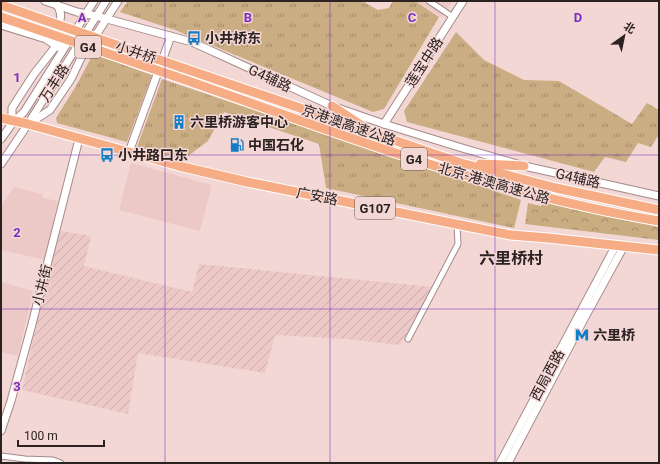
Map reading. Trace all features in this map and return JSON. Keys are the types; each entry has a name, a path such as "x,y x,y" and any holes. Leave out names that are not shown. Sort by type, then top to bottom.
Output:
{"highway":[{"name":"小井桥","path":"1,5 180,67"},
{"name":"小井桥","path":"1,18 174,76"},
{"name":"京港澳高速公路","path":"180,67 461,163 556,188 659,210"},
{"name":"北京-港澳高速公路","path":"174,76 456,174 549,198 659,222"},
{"path":"332,106 377,135"},
{"name":"G107","path":"1,118 28,124"},
{"name":"广安路","path":"28,124 179,166 247,182 511,235 659,250"},
{"path":"461,163 524,166"}],"street":[{"name":"G4辅路","path":"45,1 86,14 106,18 192,42 332,106 384,124 524,166 657,196"},
{"name":"万丰路","path":"1,139 14,121 24,112 94,1"},
{"name":"万丰路","path":"3,161 106,1"},
{"path":"28,124 50,110 70,79 81,58 118,1"},
{"path":"429,1 453,17"},
{"name":"莲宝中路","path":"384,124 463,1"},
{"path":"46,39 54,32 61,20 62,12 57,5"},
{"path":"1,25 46,39 64,50"},
{"path":"129,152 170,36"},
{"path":"14,121 12,108 34,74 56,46 68,42"},
{"name":"小井街","path":"1,431 11,402 29,335 79,139"},
{"path":"1,150 4,153 3,161"},
{"path":"657,196 659,189"},
{"path":"408,339 458,244 457,224"},
{"name":"西局西路","path":"500,463 620,246"},
{"name":"西局西路","path":"508,463 584,319 620,246"},
{"path":"1,456 53,460 61,463"}],"shaded area":[{"path":"416,1 452,1 441,17"},
{"path":"131,163 212,185 200,231 119,210"},
{"path":"14,187 42,194 43,198 58,201 45,260 1,250 1,206"},
{"path":"57,230 91,236 84,266 192,292 199,264 433,287 400,345 347,339 275,335 265,373 138,353 128,414 22,390"},
{"path":"1,282 33,291 18,356 1,352"}],"green space":[{"path":"128,1 362,1 378,10 389,8 393,1 415,1 439,17 384,109 373,112 175,30 120,12"},
{"path":"456,32 484,60 524,80 559,81 632,124 647,103 659,110 659,137 658,136 651,147 638,143 626,162 605,157 594,172 407,122 404,111"},
{"path":"93,54 152,75 127,142 57,123 56,118 76,86"},
{"path":"162,79 521,200 514,228 326,188 319,144 224,112 208,141 184,159 137,147"},
{"path":"544,200 659,227 659,240 525,224 528,203 541,206"}],"place":[{"name":"小井桥东","path":"194,38"},
{"name":"六里桥游客中心","path":"179,122"},
{"name":"中国石化","path":"237,145"},
{"name":"小井路口东","path":"107,155"},
{"name":"六里桥","path":"582,335"}],"district":[{"name":"六里桥村","path":"511,258"}]}
